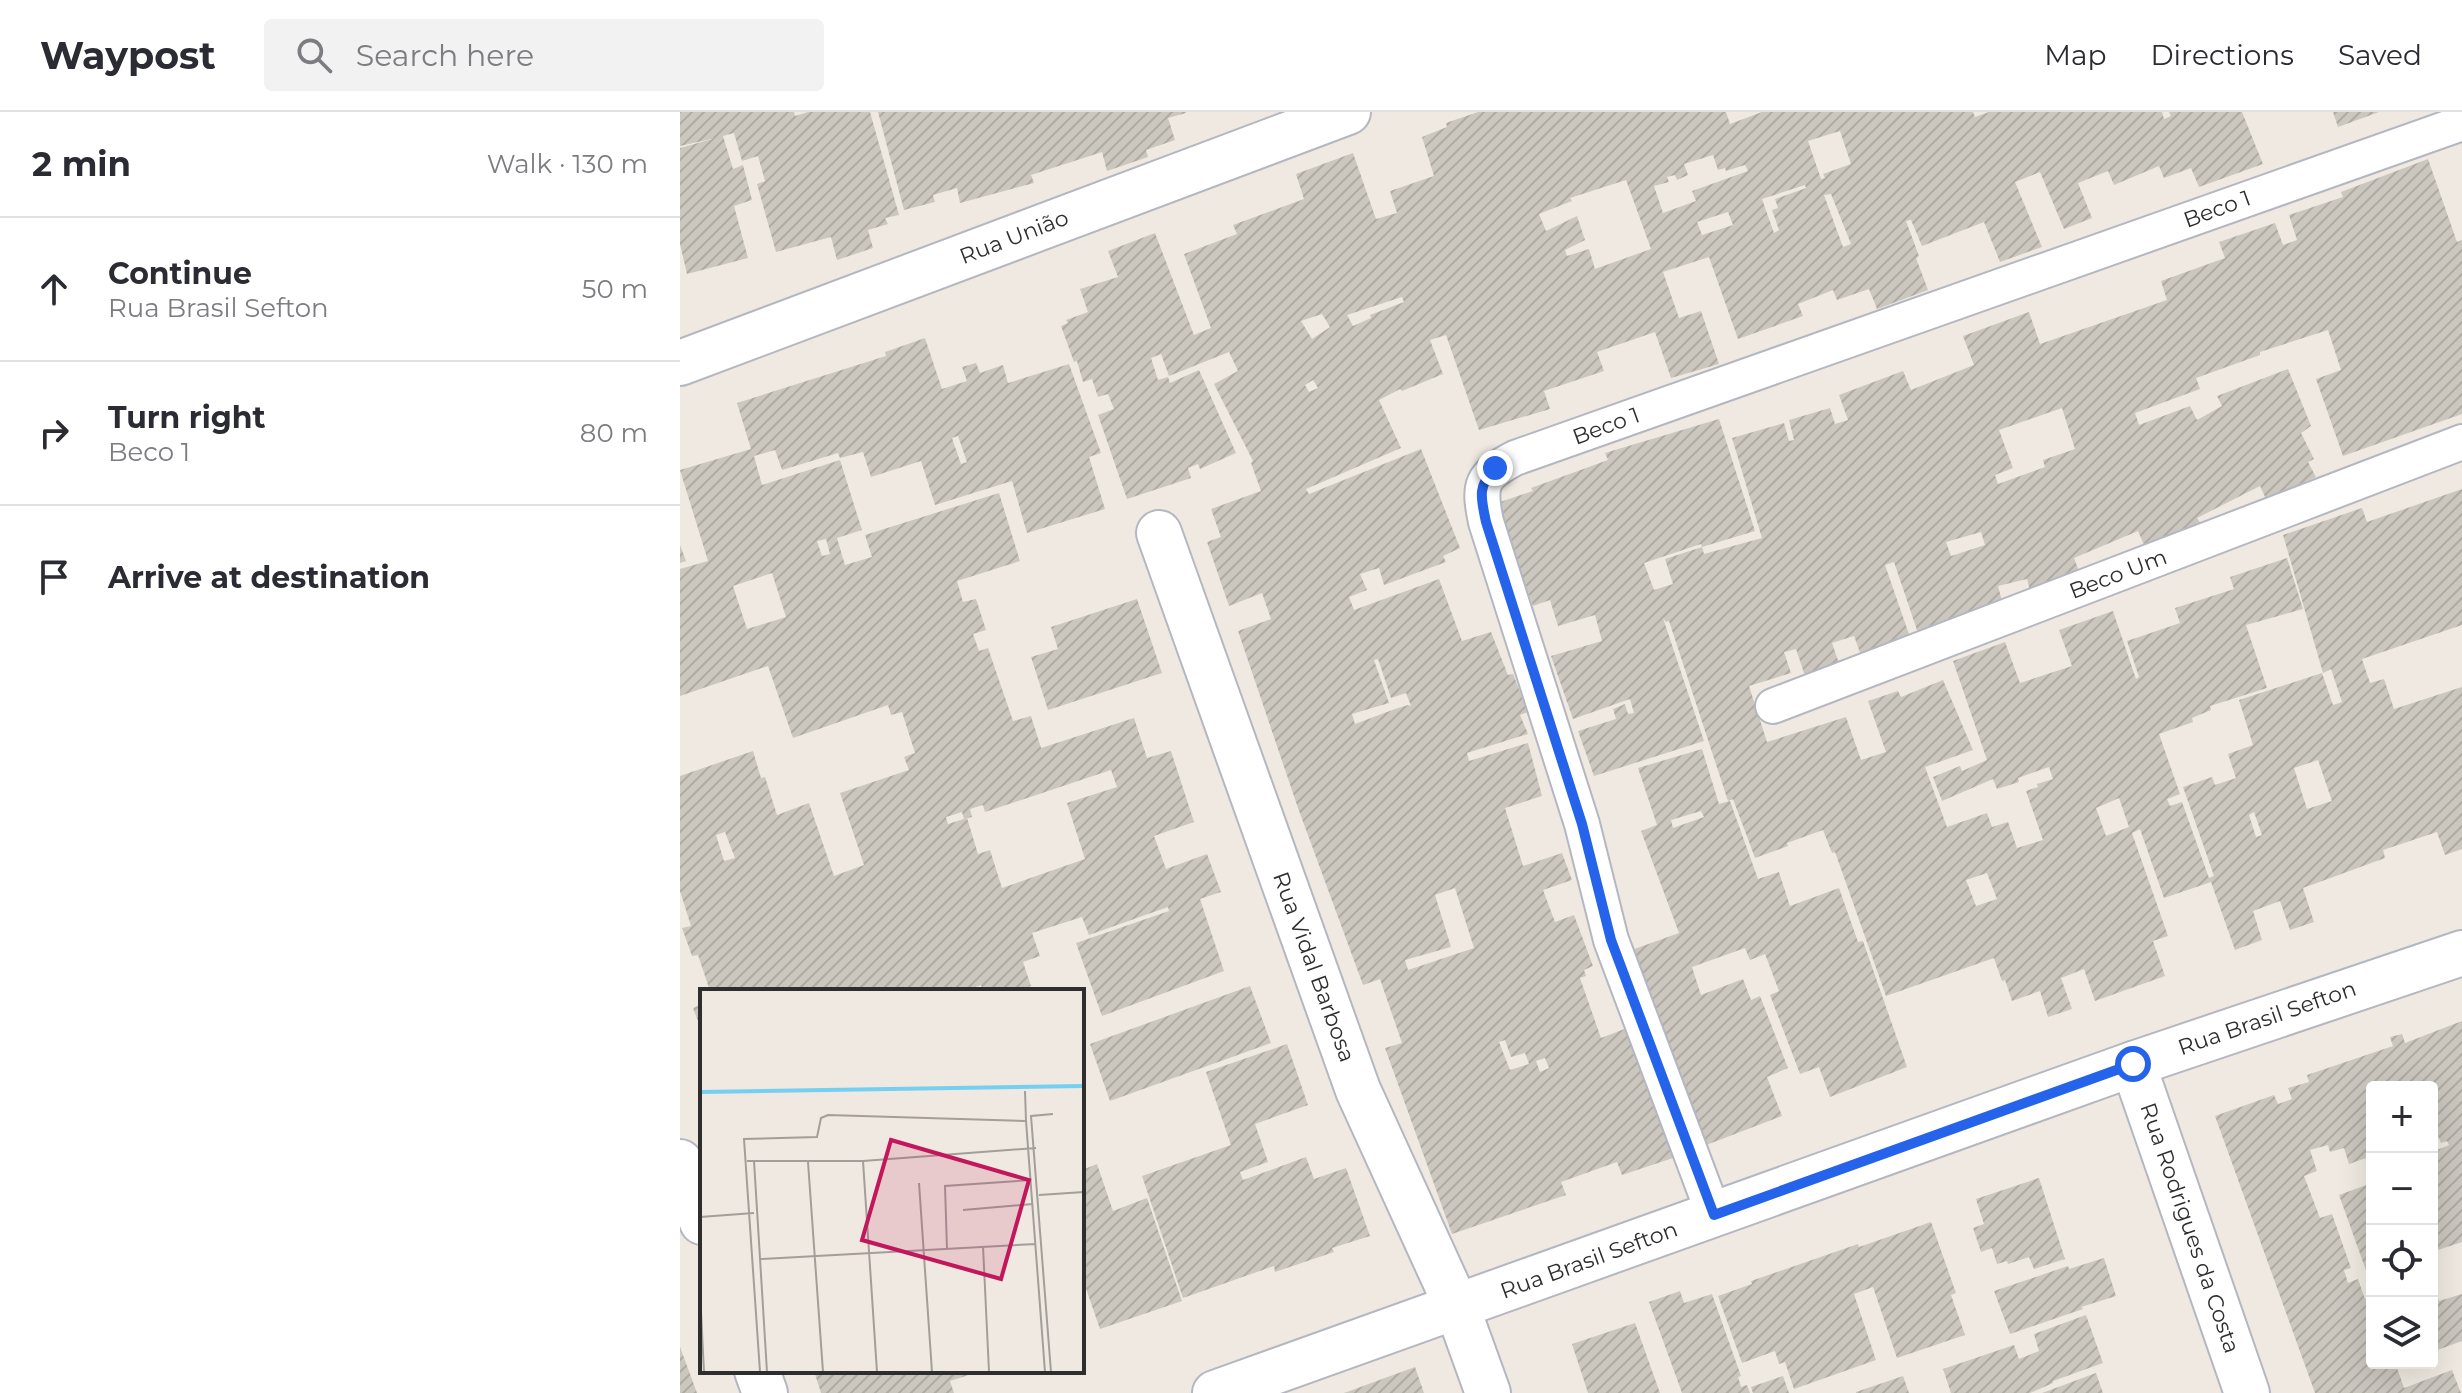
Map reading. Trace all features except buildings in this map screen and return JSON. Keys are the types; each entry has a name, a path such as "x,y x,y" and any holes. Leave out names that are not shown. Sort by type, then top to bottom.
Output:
{"street":[{"name":"Rua União","path":"680,363 1348,112"},
{"name":"Rua Vidal Barbosa","path":"1159,533 1358,1090 1457,1307 1488,1393"},
{"name":"Rua Brasil Sefton","path":"1215,1393 2133,1064 2462,953"},
{"name":"Rua Rodrigues da Costa","path":"2133,1064 2247,1393"},
{"path":"680,1162 700,1217"},
{"path":"758,1373 765,1393"}],"lane":[{"name":"Beco 1","path":"1714,1215 1611,940 1582,824 1486,522 1481,498 1484,479 1495,468 1515,458 2462,123"},
{"name":"Beco Um","path":"1773,706 2462,442"}],"route":[{"path":"1495,468 1484,479 1481,498 1486,522 1582,824 1611,940 1714,1215 2133,1064"}]}
